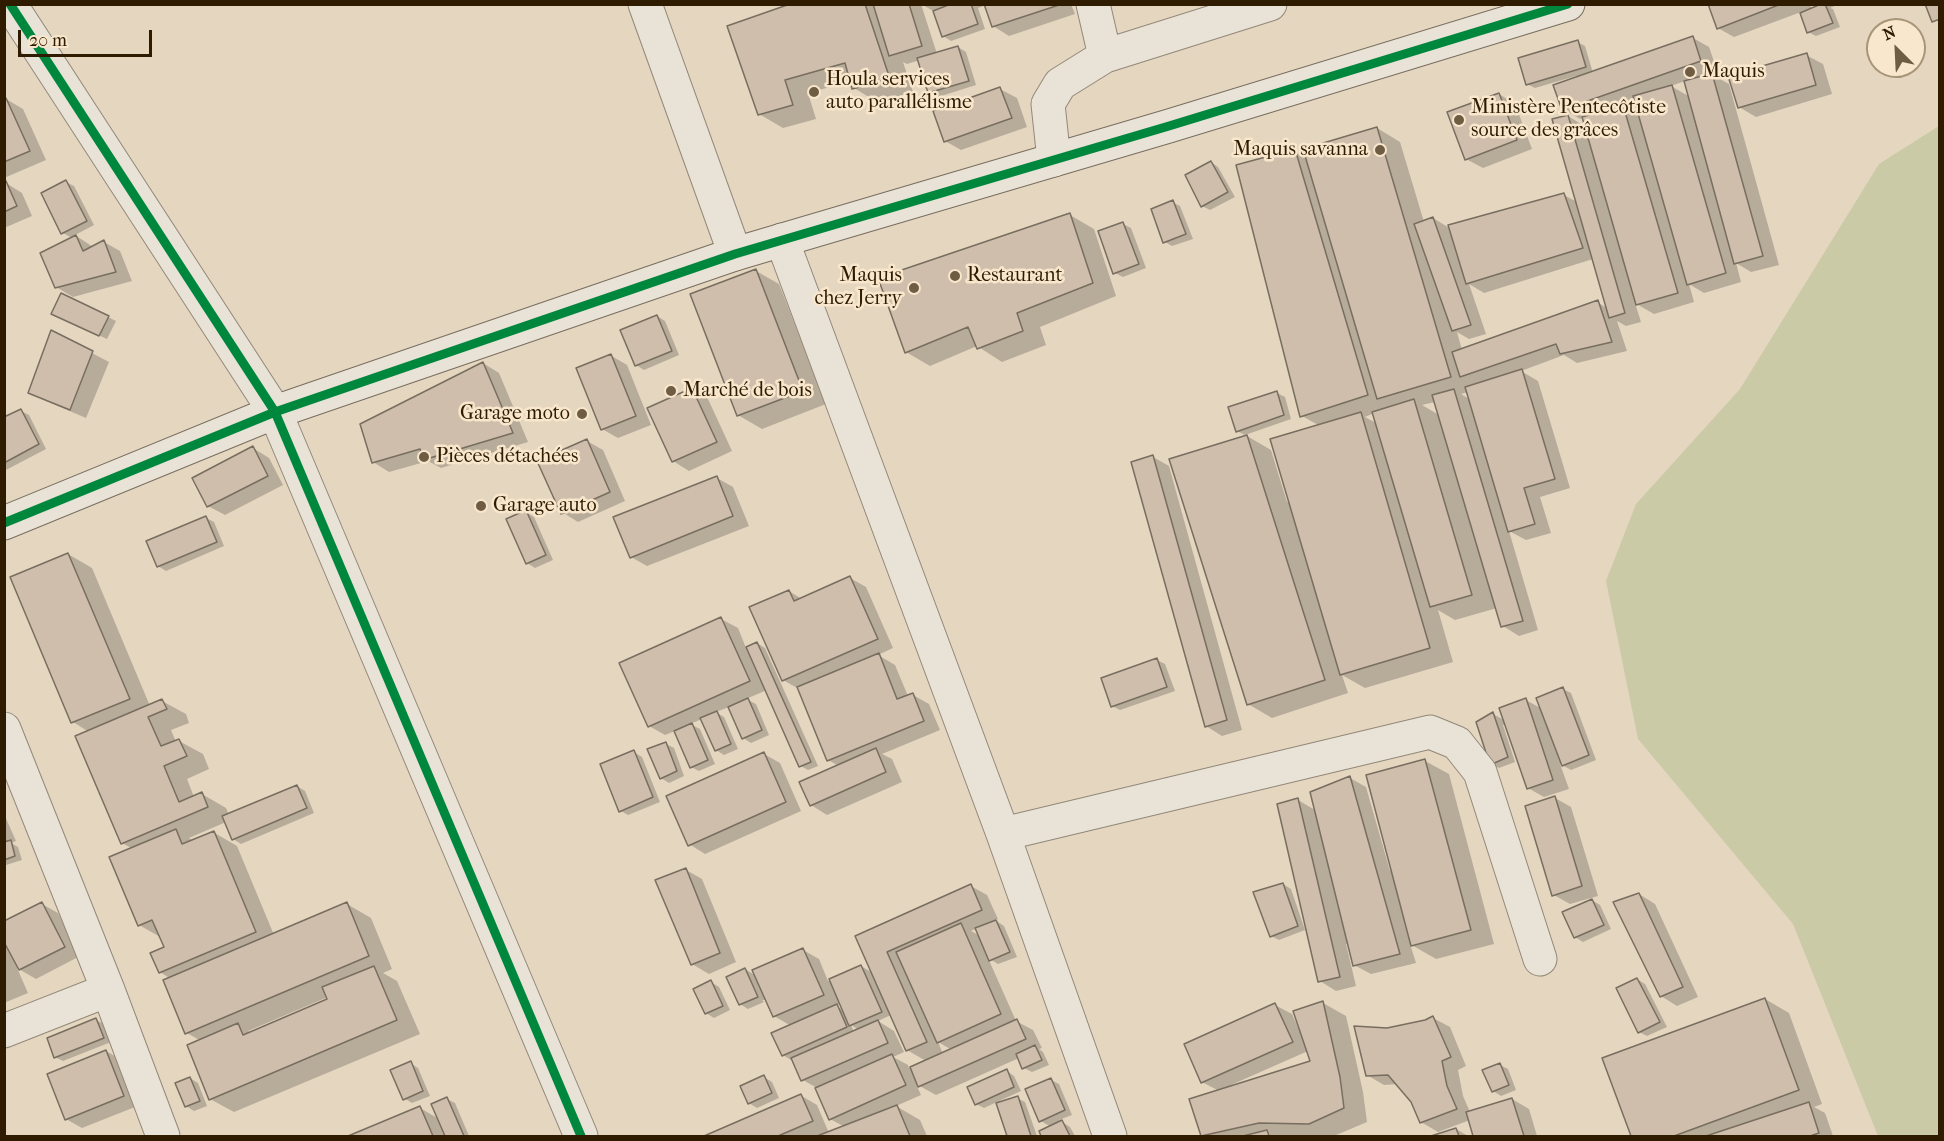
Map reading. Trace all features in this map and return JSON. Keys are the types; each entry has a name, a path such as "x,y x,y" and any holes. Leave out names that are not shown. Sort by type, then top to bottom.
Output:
{"street":[{"path":"10,4 275,412 581,1137"},
{"path":"645,4 735,254"},
{"path":"1093,4 1105,56"},
{"path":"1054,160 1048,105 1060,84 1105,56 1270,4"},
{"path":"4,523 275,412 735,254 1568,4"},
{"path":"782,240 1003,834 1110,1137"},
{"path":"4,729 108,990 163,1137"},
{"path":"1003,834 1430,732 1457,743 1480,772 1540,959"},
{"path":"4,1030 108,990"}],"green space":[{"path":"1939,126 1939,1136 1878,1136 1793,924 1638,739 1606,581 1636,504 1740,389 1879,164"}],"building":[{"path":"790,4 865,4 890,79 852,89 845,63 785,80 793,105 758,115 727,26"},
{"path":"873,4 909,4 922,46 889,56"},
{"path":"951,4 971,4 978,24 942,37 933,11"},
{"path":"984,4 1059,4 1059,5 992,27"},
{"path":"1708,4 1781,4 1717,29"},
{"path":"1825,4 1833,23 1807,33 1800,13"},
{"path":"1925,4 1940,4 1940,19 1932,22"},
{"path":"1693,36 1701,61 1562,110 1553,85"},
{"path":"1578,40 1586,67 1526,85 1518,58"},
{"path":"958,46 969,81 928,93 917,58"},
{"path":"1807,53 1816,85 1738,108 1728,76"},
{"path":"1712,73 1763,256 1734,264 1684,81"},
{"path":"1672,85 1726,273 1687,285 1633,96"},
{"path":"1000,87 1012,118 944,142 933,111"},
{"path":"1499,93 1517,140 1465,160 1447,112"},
{"path":"4,98 30,151 4,162"},
{"path":"1623,105 1678,293 1636,305 1582,117"},
{"path":"1568,115 1625,313 1609,318 1552,119"},
{"path":"1377,127 1451,377 1377,399 1303,149"},
{"path":"1295,149 1368,395 1300,417 1236,165"},
{"path":"1211,161 1228,192 1201,207 1185,175"},
{"path":"66,180 87,221 61,234 41,193"},
{"path":"6,181 17,206 4,212 4,182"},
{"path":"1564,193 1583,248 1466,284 1448,225"},
{"path":"1173,200 1186,234 1163,243 1151,209"},
{"path":"1070,213 1093,283 1017,313 1023,331 977,349 968,327 905,353 878,278"},
{"path":"1433,217 1471,325 1452,331 1414,224"},
{"path":"1123,222 1139,264 1113,274 1098,231"},
{"path":"76,235 83,251 104,240 116,272 55,288 40,253"},
{"path":"756,269 803,391 737,416 690,294"},
{"path":"61,293 109,316 99,336 51,314"},
{"path":"1598,300 1612,342 1560,354 1556,344 1460,377 1452,352"},
{"path":"657,315 672,351 635,366 620,330"},
{"path":"51,330 93,351 70,410 28,393"},
{"path":"611,354 636,416 601,430 576,368"},
{"path":"483,362 513,433 423,460 420,449 372,463 360,424"},
{"path":"1522,369 1555,479 1524,488 1535,524 1508,532 1465,387"},
{"path":"692,388 717,442 672,462 647,408"},
{"path":"1454,389 1523,621 1501,627 1432,395"},
{"path":"1277,391 1284,415 1236,432 1228,407"},
{"path":"1414,399 1472,595 1430,607 1372,412"},
{"path":"21,409 39,444 4,463 4,417"},
{"path":"1361,412 1430,648 1340,675 1270,439"},
{"path":"1247,435 1325,680 1247,705 1169,459"},
{"path":"587,439 610,492 561,514 537,461"},
{"path":"253,446 268,476 207,507 192,478"},
{"path":"1153,455 1227,720 1205,727 1131,462"},
{"path":"717,476 733,516 630,558 613,517"},
{"path":"526,510 546,555 526,564 506,519"},
{"path":"206,516 217,542 157,567 146,541"},
{"path":"68,553 130,699 71,723 10,577"},
{"path":"850,576 878,639 782,681 749,607 789,590 794,601"},
{"path":"721,617 750,681 648,727 619,663"},
{"path":"757,642 811,762 799,767 746,647"},
{"path":"879,653 897,699 913,693 924,721 827,761 797,687"},
{"path":"1157,658 1167,687 1111,707 1101,678"},
{"path":"1563,687 1589,755 1562,766 1536,698"},
{"path":"748,698 762,730 742,739 728,707"},
{"path":"1526,698 1553,780 1527,789 1499,708"},
{"path":"162,699 167,709 148,717 161,746 179,739 187,756 164,766 179,802 202,792 208,807 121,844 75,736"},
{"path":"717,711 731,744 715,751 700,718"},
{"path":"1493,712 1508,757 1490,765 1476,722"},
{"path":"692,723 708,760 690,768 674,731"},
{"path":"666,742 677,771 660,779 647,749"},
{"path":"876,748 886,772 810,806 799,782"},
{"path":"634,750 653,797 619,812 600,764"},
{"path":"764,752 786,802 688,846 666,796"},
{"path":"1425,759 1471,930 1411,946 1366,775"},
{"path":"1350,776 1400,954 1353,966 1310,792"},
{"path":"297,785 307,808 232,840 222,816"},
{"path":"1555,796 1582,886 1552,896 1525,806"},
{"path":"1298,798 1340,977 1318,982 1277,804"},
{"path":"176,829 182,844 214,831 256,932 159,973 150,953 164,947 152,920 138,926 109,857"},
{"path":"11,840 15,856 4,860 4,842"},
{"path":"686,868 720,953 691,965 655,880"},
{"path":"1283,883 1298,926 1270,937 1253,892"},
{"path":"971,884 982,910 887,952 927,1042 906,1051 855,936"},
{"path":"1639,893 1683,987 1660,997 1613,902"},
{"path":"1592,899 1604,925 1574,938 1562,912"},
{"path":"42,902 65,947 19,970 4,942 4,921"},
{"path":"347,902 369,956 185,1034 163,980"},
{"path":"996,920 1010,952 989,961 975,928"},
{"path":"961,923 1001,1014 937,1043 896,952"},
{"path":"803,948 824,995 773,1017 752,970"},
{"path":"861,965 882,1012 849,1026 829,979"},
{"path":"374,966 397,1020 209,1100 187,1045 238,1023 243,1035 327,999 322,987"},
{"path":"745,968 758,997 739,1005 726,977"},
{"path":"1637,978 1660,1022 1638,1033 1616,988"},
{"path":"711,980 723,1006 705,1014 693,989"},
{"path":"1765,998 1799,1090 1674,1136 1631,1136 1602,1058"},
{"path":"1323,1001 1340,1077 1344,1108 1309,1124 1259,1123 1201,1136 1189,1099 1310,1061 1293,1011"},
{"path":"1275,1003 1293,1042 1201,1083 1184,1044"},
{"path":"837,1004 847,1027 782,1056 771,1033"},
{"path":"1433,1016 1451,1057 1442,1061 1447,1086 1457,1109 1420,1123 1411,1102 1388,1075 1366,1076 1354,1026 1387,1028 1425,1020"},
{"path":"96,1018 104,1038 54,1058 47,1038"},
{"path":"1017,1019 1026,1039 918,1087 910,1067"},
{"path":"878,1020 888,1043 801,1081 791,1058"},
{"path":"1035,1045 1042,1060 1022,1069 1016,1054"},
{"path":"106,1050 124,1096 65,1120 47,1074"},
{"path":"892,1054 906,1085 829,1120 815,1088"},
{"path":"411,1061 423,1091 403,1100 390,1070"},
{"path":"1500,1063 1509,1085 1492,1092 1482,1070"},
{"path":"1007,1069 1014,1087 975,1105 967,1087"},
{"path":"764,1075 772,1093 748,1104 740,1086"},
{"path":"190,1077 200,1101 185,1107 175,1083"},
{"path":"1051,1078 1065,1110 1039,1122 1025,1089"},
{"path":"801,1094 813,1121 778,1136 704,1136"},
{"path":"1018,1096 1031,1136 1007,1136 996,1103"},
{"path":"447,1097 464,1136 445,1136 431,1104"},
{"path":"1512,1098 1524,1136 1473,1136 1466,1112"},
{"path":"1809,1102 1819,1133 1810,1136 1706,1136"},
{"path":"897,1105 910,1136 817,1136"},
{"path":"420,1106 433,1136 348,1136"},
{"path":"1062,1120 1070,1136 1041,1136 1039,1131"},
{"path":"1456,1128 1459,1136 1431,1136"},
{"path":"1267,1130 1269,1136 1243,1136"}],"cycle path":[{"path":"10,4 275,412 581,1136"},
{"path":"4,523 275,412 735,254 1169,126 1568,4"}],"place":[{"name":"Maquis","path":"1690,72"},
{"name":"Houla services auto parallélisme","path":"814,92"},
{"name":"Ministère Pentecôtiste source des grâces","path":"1459,120"},
{"name":"Maquis savanna","path":"1380,150"},
{"name":"Restaurant","path":"955,276"},
{"name":"Maquis chez Jerry","path":"914,288"},
{"name":"Marché de bois","path":"671,391"},
{"name":"Garage moto","path":"582,414"},
{"name":"Pièces détachées","path":"424,457"},
{"name":"Garage auto","path":"481,506"}]}
